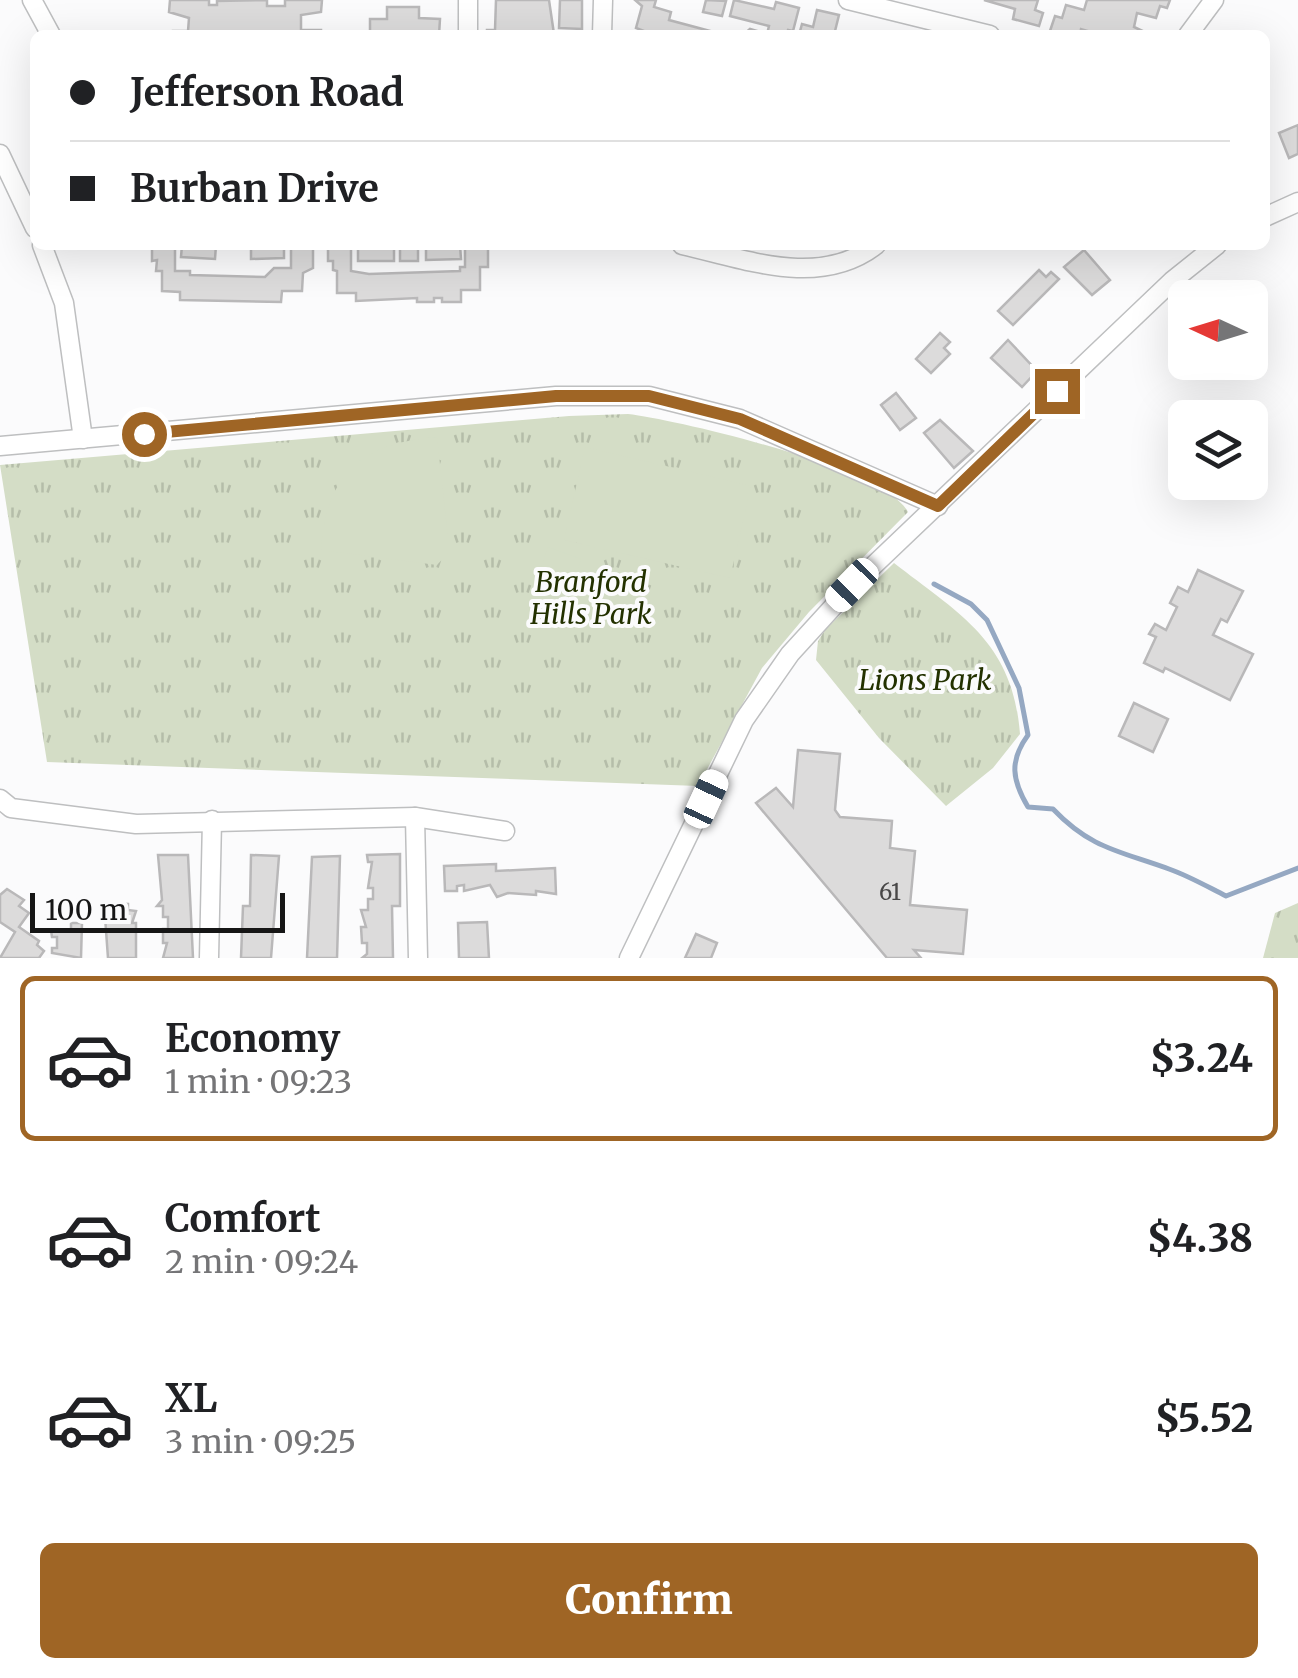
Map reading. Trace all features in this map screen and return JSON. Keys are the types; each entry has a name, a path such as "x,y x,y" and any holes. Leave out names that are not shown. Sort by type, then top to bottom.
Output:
{"street":[{"path":"32,0 48,30"},
{"path":"468,0 468,30"},
{"path":"602,30 603,0"},
{"path":"848,0 970,30"},
{"path":"1192,30 1214,0"},
{"path":"0,154 30,215"},
{"path":"1270,215 1298,202"},
{"path":"44,250 64,302 83,439"},
{"path":"704,250 782,268 822,269 860,257 869,250"},
{"path":"629,958 736,736 766,686 829,610 1172,281 1211,250"},
{"path":"0,446 556,396 649,396 740,419 938,506"},
{"path":"0,799 22,810 136,824 415,817 505,831"},
{"path":"415,817 418,958"},
{"path":"209,958 212,820"}],"green space":[{"name":"Branford Hills Park","path":"628,414 733,436 824,464 863,479 892,496 908,512 809,612 762,668 698,786 47,762 0,465"},
{"path":"437,437 448,553 437,565 321,550 331,501 353,467 388,446"},
{"path":"585,447 751,486 730,578 564,540"},
{"path":"548,547 581,559 568,598 534,586"},
{"name":"Lions Park","path":"894,563 979,634 995,653 1015,702 1020,734 993,768 946,806 879,738 816,660 818,641 825,630"},
{"path":"1298,903 1298,958 1263,958 1275,913"}],"building":[{"path":"170,0 209,0 209,5 217,5 217,1 267,0 267,6 285,6 285,0 322,0 321,12 301,15 301,30 188,30 189,18 169,12"},
{"path":"496,0 549,0 553,30 495,30"},
{"path":"560,0 582,0 582,29 559,28"},
{"path":"635,0 656,0 654,7 671,12 669,20 706,30 641,30 636,28 642,6"},
{"path":"706,0 726,1 722,16 703,12"},
{"path":"734,0 774,9 776,2 799,8 793,30 768,30 769,26 730,16"},
{"path":"984,0 1038,0 1035,10 1043,13 1039,26 1013,19 1015,9"},
{"path":"1087,0 1170,0 1167,8 1160,6 1156,18 1137,13 1134,27 1140,30 1050,30 1055,16 1062,18 1066,5 1084,10"},
{"path":"387,7 419,7 419,18 440,19 439,30 370,30 370,19 387,19"},
{"path":"817,10 839,15 835,30 800,30 802,24 813,27"},
{"path":"1298,125 1298,154 1289,158 1279,133"},
{"path":"152,250 175,250 175,271 265,277 274,268 291,268 291,250 313,250 313,268 303,273 302,291 282,291 281,302 180,300 180,292 162,291 162,271 156,271 157,260 152,261"},
{"path":"182,250 216,250 215,259 181,257"},
{"path":"251,250 284,250 284,258 251,259"},
{"path":"328,250 351,250 351,271 460,271 460,267 465,267 465,250 488,250 488,267 480,267 480,290 461,290 461,302 442,302 442,298 434,298 434,302 417,302 417,298 356,301 356,293 337,293 337,271 333,270 333,261 328,261"},
{"path":"358,250 394,250 394,261 358,261"},
{"path":"400,250 418,250 418,261 400,261"},
{"path":"426,250 460,250 461,259 426,260"},
{"path":"1084,250 1110,280 1092,295 1064,267"},
{"path":"1039,270 1046,277 1051,272 1059,279 1013,325 998,311"},
{"path":"940,333 950,342 944,348 950,354 931,373 916,359"},
{"path":"1008,340 1037,371 1022,387 991,358"},
{"path":"896,393 916,418 900,430 881,405"},
{"path":"940,420 973,451 954,468 924,433"},
{"path":"1198,570 1243,591 1227,622 1221,619 1213,635 1253,654 1230,700 1165,668 1163,672 1144,663 1156,637 1149,634 1155,624 1166,630 1177,607 1170,603 1178,587 1188,592"},
{"path":"1134,703 1168,719 1153,752 1119,736"},
{"path":"798,750 840,754 835,810 840,817 892,821 890,848 915,851 910,905 967,910 963,954 914,950 921,958 887,958 756,803 776,788 793,807"},
{"path":"400,854 400,906 392,906 393,958 362,958 367,954 367,943 362,943 361,927 366,927 361,910 368,910 368,899 373,899 373,888 368,888 372,862 368,862 367,855"},
{"path":"158,855 188,855 193,958 163,958 167,943 163,943 163,929 168,929 168,917 163,917 163,906 157,906 162,900"},
{"path":"251,855 279,856 271,958 241,958 243,906 250,906"},
{"path":"340,856 337,958 307,958 312,857"},
{"path":"496,864 496,871 555,868 556,894 536,891 536,895 508,893 497,897 490,885 464,891 464,885 457,886 457,891 445,891 444,866"},
{"path":"7,889 24,900 19,906 29,913 19,927 39,941 37,945 44,951 39,958 0,958 15,932 0,922 0,895"},
{"path":"104,903 128,904 128,910 136,911 132,923 136,923 136,958 108,958"},
{"path":"487,922 489,958 459,958 458,923"},
{"path":"71,923 82,923 81,958 52,953 52,948 57,948 57,937 52,937 51,930 71,930"},
{"path":"696,934 717,943 711,958 685,958"}],"waterway":[{"path":"934,584 971,604 987,620 1019,688 1028,735 1018,753 1015,771 1028,807 1053,809 1093,841 1176,872 1226,896 1298,868"}],"route":[{"path":"144,434 556,396 649,396 740,419 877,475 938,506 1057,391"}]}
